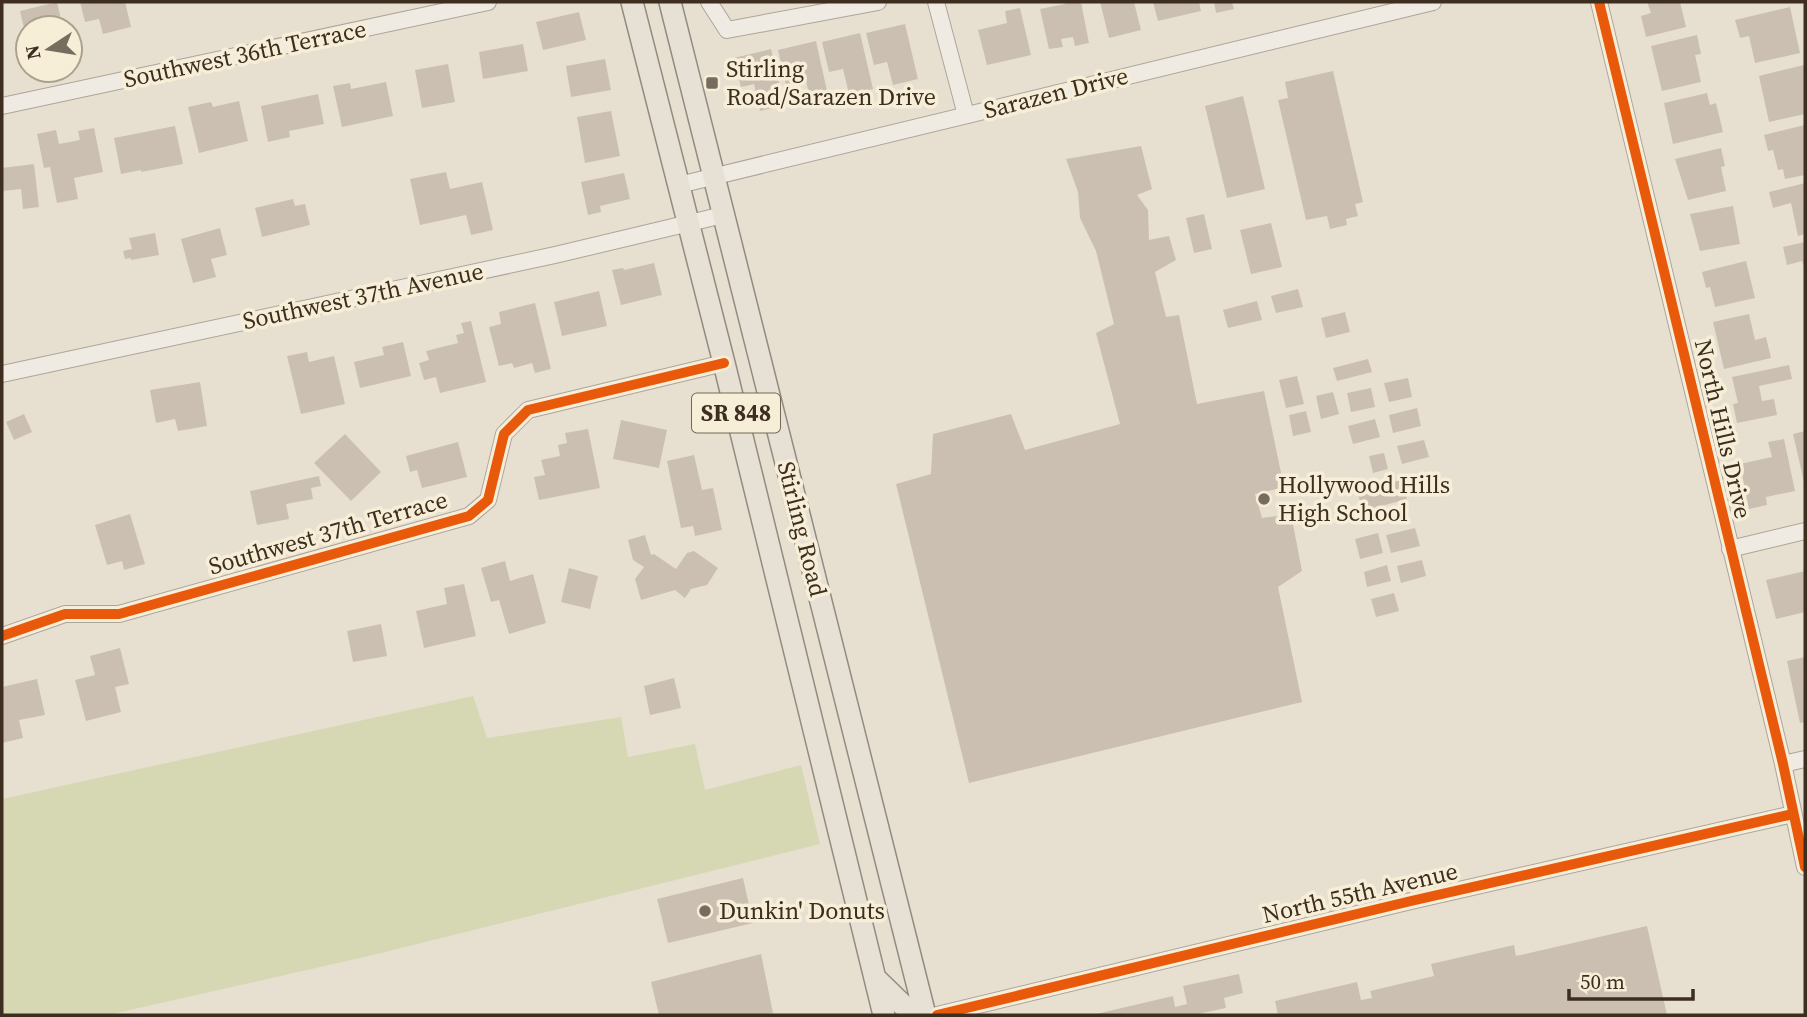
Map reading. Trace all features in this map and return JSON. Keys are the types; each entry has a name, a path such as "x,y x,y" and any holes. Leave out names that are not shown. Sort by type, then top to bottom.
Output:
{"main road":[{"name":"Stirling Road","path":"632,2 724,363 884,1015"},
{"name":"Stirling Road","path":"670,2 923,1015"},
{"path":"874,976 908,1010 923,1015"}],"street":[{"name":"Southwest 36th Terrace","path":"2,106 488,2"},
{"path":"709,2 727,30 878,2"},
{"path":"936,2 967,115"},
{"name":"Sarazen Drive","path":"679,185 1433,2"},
{"name":"North Hills Drive","path":"1599,2 1783,764 1805,867"},
{"name":"Southwest 37th Avenue","path":"2,374 542,258 723,215"},
{"name":"Southwest 37th Terrace","path":"2,636 65,614 119,614 469,516 488,500 504,434 527,410 724,363"},
{"path":"1730,549 1805,531"},
{"path":"1783,764 1805,759"},
{"name":"North 55th Avenue","path":"937,1015 1411,901 1793,814"}],"green space":[{"path":"473,696 487,738 621,717 628,757 695,744 705,790 801,765 820,844 373,955 108,1015 2,1015 2,799"}],"building":[{"path":"57,2 60,14 21,14 20,11"},
{"path":"80,2 125,2 131,27 103,34 99,19 85,22"},
{"path":"1064,2 1081,2 1089,43 1075,46 1073,37 1061,39 1063,47 1049,49 1040,9 1065,4"},
{"path":"1100,2 1134,2 1141,30 1109,38"},
{"path":"1153,2 1199,2 1201,11 1158,21"},
{"path":"1214,2 1232,2 1234,9 1216,13"},
{"path":"1647,2 1680,2 1686,27 1646,37 1641,16 1651,13"},
{"path":"1790,7 1800,53 1755,63 1749,36 1740,38 1735,20"},
{"path":"1020,8 1031,55 987,65 978,30 1007,23 1005,11"},
{"path":"579,12 586,40 543,50 536,22"},
{"path":"905,24 918,79 893,85 887,62 874,65 866,33"},
{"path":"860,33 873,89 849,94 843,69 829,72 822,42"},
{"path":"1697,35 1701,54 1695,55 1701,82 1662,91 1651,46"},
{"path":"816,41 827,91 809,95 806,80 786,85 778,50"},
{"path":"523,44 528,71 483,79 479,52"},
{"path":"771,49 784,105 760,111 754,84 741,87 734,58"},
{"path":"605,59 611,90 571,97 566,66"},
{"path":"448,64 455,102 422,108 415,70"},
{"path":"1804,65 1805,114 1769,122 1759,76"},
{"path":"1333,71 1363,202 1355,204 1358,216 1346,219 1347,225 1330,229 1327,216 1306,220 1278,100 1288,98 1285,82"},
{"path":"386,82 393,116 342,127 333,86 350,83 351,89"},
{"path":"1707,93 1710,105 1716,103 1723,132 1673,144 1664,103"},
{"path":"318,94 324,124 289,131 290,137 268,142 261,106"},
{"path":"1243,96 1265,189 1227,198 1205,106"},
{"path":"239,101 248,141 199,153 188,107 211,102 213,107"},
{"path":"611,111 620,156 585,163 577,117"},
{"path":"1805,125 1805,175 1785,179 1783,169 1778,170 1773,150 1768,151 1764,135"},
{"path":"175,126 183,164 121,174 114,138"},
{"path":"94,128 103,172 74,178 78,199 57,203 50,167 44,168 37,134 56,130 59,144 80,140 78,131"},
{"path":"1141,146 1152,189 1137,195 1148,210 1149,240 1169,236 1176,260 1155,272 1166,317 1179,315 1197,404 1264,391 1284,487 1255,494 1262,518 1291,514 1302,571 1278,587 1302,702 969,783 896,484 931,474 933,434 1011,414 1025,450 1120,424 1096,333 1114,324 1096,251 1080,218 1078,192 1066,159"},
{"path":"1721,148 1725,166 1721,167 1726,191 1688,200 1675,159"},
{"path":"34,164 39,207 23,209 21,189 2,191 2,168"},
{"path":"446,172 450,189 482,182 493,230 471,235 466,215 420,225 410,179"},
{"path":"624,173 630,199 600,206 601,212 588,215 581,182"},
{"path":"1805,183 1805,234 1798,236 1791,203 1773,208 1769,192"},
{"path":"293,199 295,206 305,204 310,225 262,237 255,208"},
{"path":"1733,206 1740,244 1700,251 1690,214"},
{"path":"1204,214 1212,249 1194,253 1186,218"},
{"path":"1271,223 1282,267 1251,274 1240,230"},
{"path":"220,228 227,255 211,259 216,277 193,283 181,239"},
{"path":"155,233 159,255 125,259 123,251 132,249 129,238"},
{"path":"1805,242 1805,269 1802,261 1787,265 1783,247"},
{"path":"1746,261 1755,298 1715,307 1710,287 1706,288 1702,272"},
{"path":"654,263 662,295 621,305 612,270"},
{"path":"1298,289 1303,307 1276,313 1271,296"},
{"path":"599,291 607,326 562,336 554,302"},
{"path":"1257,301 1262,320 1228,328 1223,310"},
{"path":"535,303 551,369 535,373 532,363 514,368 512,363 499,366 489,327 501,324 499,312"},
{"path":"1345,312 1350,332 1326,338 1321,318"},
{"path":"1749,314 1755,340 1766,337 1771,358 1724,369 1713,322"},
{"path":"471,321 486,382 440,393 436,377 424,380 419,363 429,360 426,351 458,343 456,335 464,333 461,323"},
{"path":"403,342 411,376 360,388 354,362 384,355 382,347"},
{"path":"307,352 309,362 334,356 345,404 301,414 287,356"},
{"path":"1368,359 1372,372 1337,381 1333,368"},
{"path":"1789,365 1792,379 1759,386 1762,401 1774,399 1777,415 1737,423 1733,404 1738,403 1732,377"},
{"path":"1297,376 1304,404 1286,408 1279,380"},
{"path":"1408,378 1412,397 1389,402 1384,383"},
{"path":"200,382 207,426 178,431 175,419 156,423 150,390"},
{"path":"1371,388 1375,407 1351,412 1347,393"},
{"path":"1333,392 1339,414 1321,419 1316,396"},
{"path":"1417,408 1421,426 1393,433 1389,415"},
{"path":"1306,411 1311,432 1293,436 1289,415"},
{"path":"24,414 32,432 14,440 6,422"},
{"path":"1375,419 1380,437 1353,444 1348,426"},
{"path":"621,420 667,430 659,468 613,459"},
{"path":"588,429 600,488 539,500 534,477 545,475 541,460 560,456 558,445 567,443 565,433"},
{"path":"1805,431 1805,481 1804,482 1793,434"},
{"path":"345,434 381,472 351,501 314,463"},
{"path":"1784,439 1795,491 1766,497 1767,505 1749,509 1740,464 1772,457 1768,442"},
{"path":"1424,440 1429,457 1402,464 1397,446"},
{"path":"458,442 467,477 422,488 417,470 410,472 406,456"},
{"path":"1384,453 1388,469 1373,473 1369,456"},
{"path":"694,455 702,490 713,488 722,530 695,536 693,526 681,528 667,461"},
{"path":"319,476 321,486 311,488 313,499 286,504 289,519 257,525 250,491"},
{"path":"1401,480 1407,499 1363,511 1357,491"},
{"path":"130,514 145,564 124,570 122,561 107,565 95,525"},
{"path":"1415,528 1420,546 1391,553 1386,535"},
{"path":"1378,533 1383,553 1360,559 1355,539"},
{"path":"645,535 651,555 654,554 676,569 687,553 694,551 718,568 707,585 691,589 685,598 675,590 641,600 635,579 644,567 633,560 628,540"},
{"path":"1422,560 1426,576 1401,583 1397,566"},
{"path":"505,561 510,581 533,574 546,623 509,634 499,600 491,602 481,568"},
{"path":"1387,565 1391,581 1367,587 1364,572"},
{"path":"569,568 598,576 590,609 561,602"},
{"path":"1805,571 1805,612 1776,619 1766,580"},
{"path":"464,584 476,636 424,648 416,611 447,604 444,588"},
{"path":"1394,593 1399,611 1376,617 1371,599"},
{"path":"381,624 387,656 353,662 347,631"},
{"path":"120,648 129,684 115,687 121,712 86,721 75,680 95,675 90,656"},
{"path":"1805,657 1805,722 1800,723 1787,661"},
{"path":"674,678 681,708 650,715 644,686"},
{"path":"37,679 45,715 19,720 23,738 2,743 2,687"},
{"name":"Dunkin' Donuts","path":"743,878 753,923 668,943 657,899"},
{"path":"1647,926 1667,1015 1278,1015 1275,1001 1357,982 1361,1000 1372,998 1370,991 1434,976 1431,964 1514,945 1516,956"},
{"path":"761,954 773,1013 659,1015 651,982"},
{"path":"1239,974 1243,993 1224,998 1226,1008 1193,1015 1092,1015 1173,996 1175,1007 1187,1004 1183,986"}],"cycle path":[{"path":"1599,2 1783,764 1805,867"},
{"path":"2,636 65,614 119,614 469,516 488,500 504,434 528,410 724,363"},
{"path":"937,1015 1411,901 1793,814"}],"place":[{"name":"Stirling Road/Sarazen Drive","path":"712,83"},
{"name":"Hollywood Hills High School","path":"1264,499"},
{"name":"Dunkin' Donuts","path":"705,911"}]}
